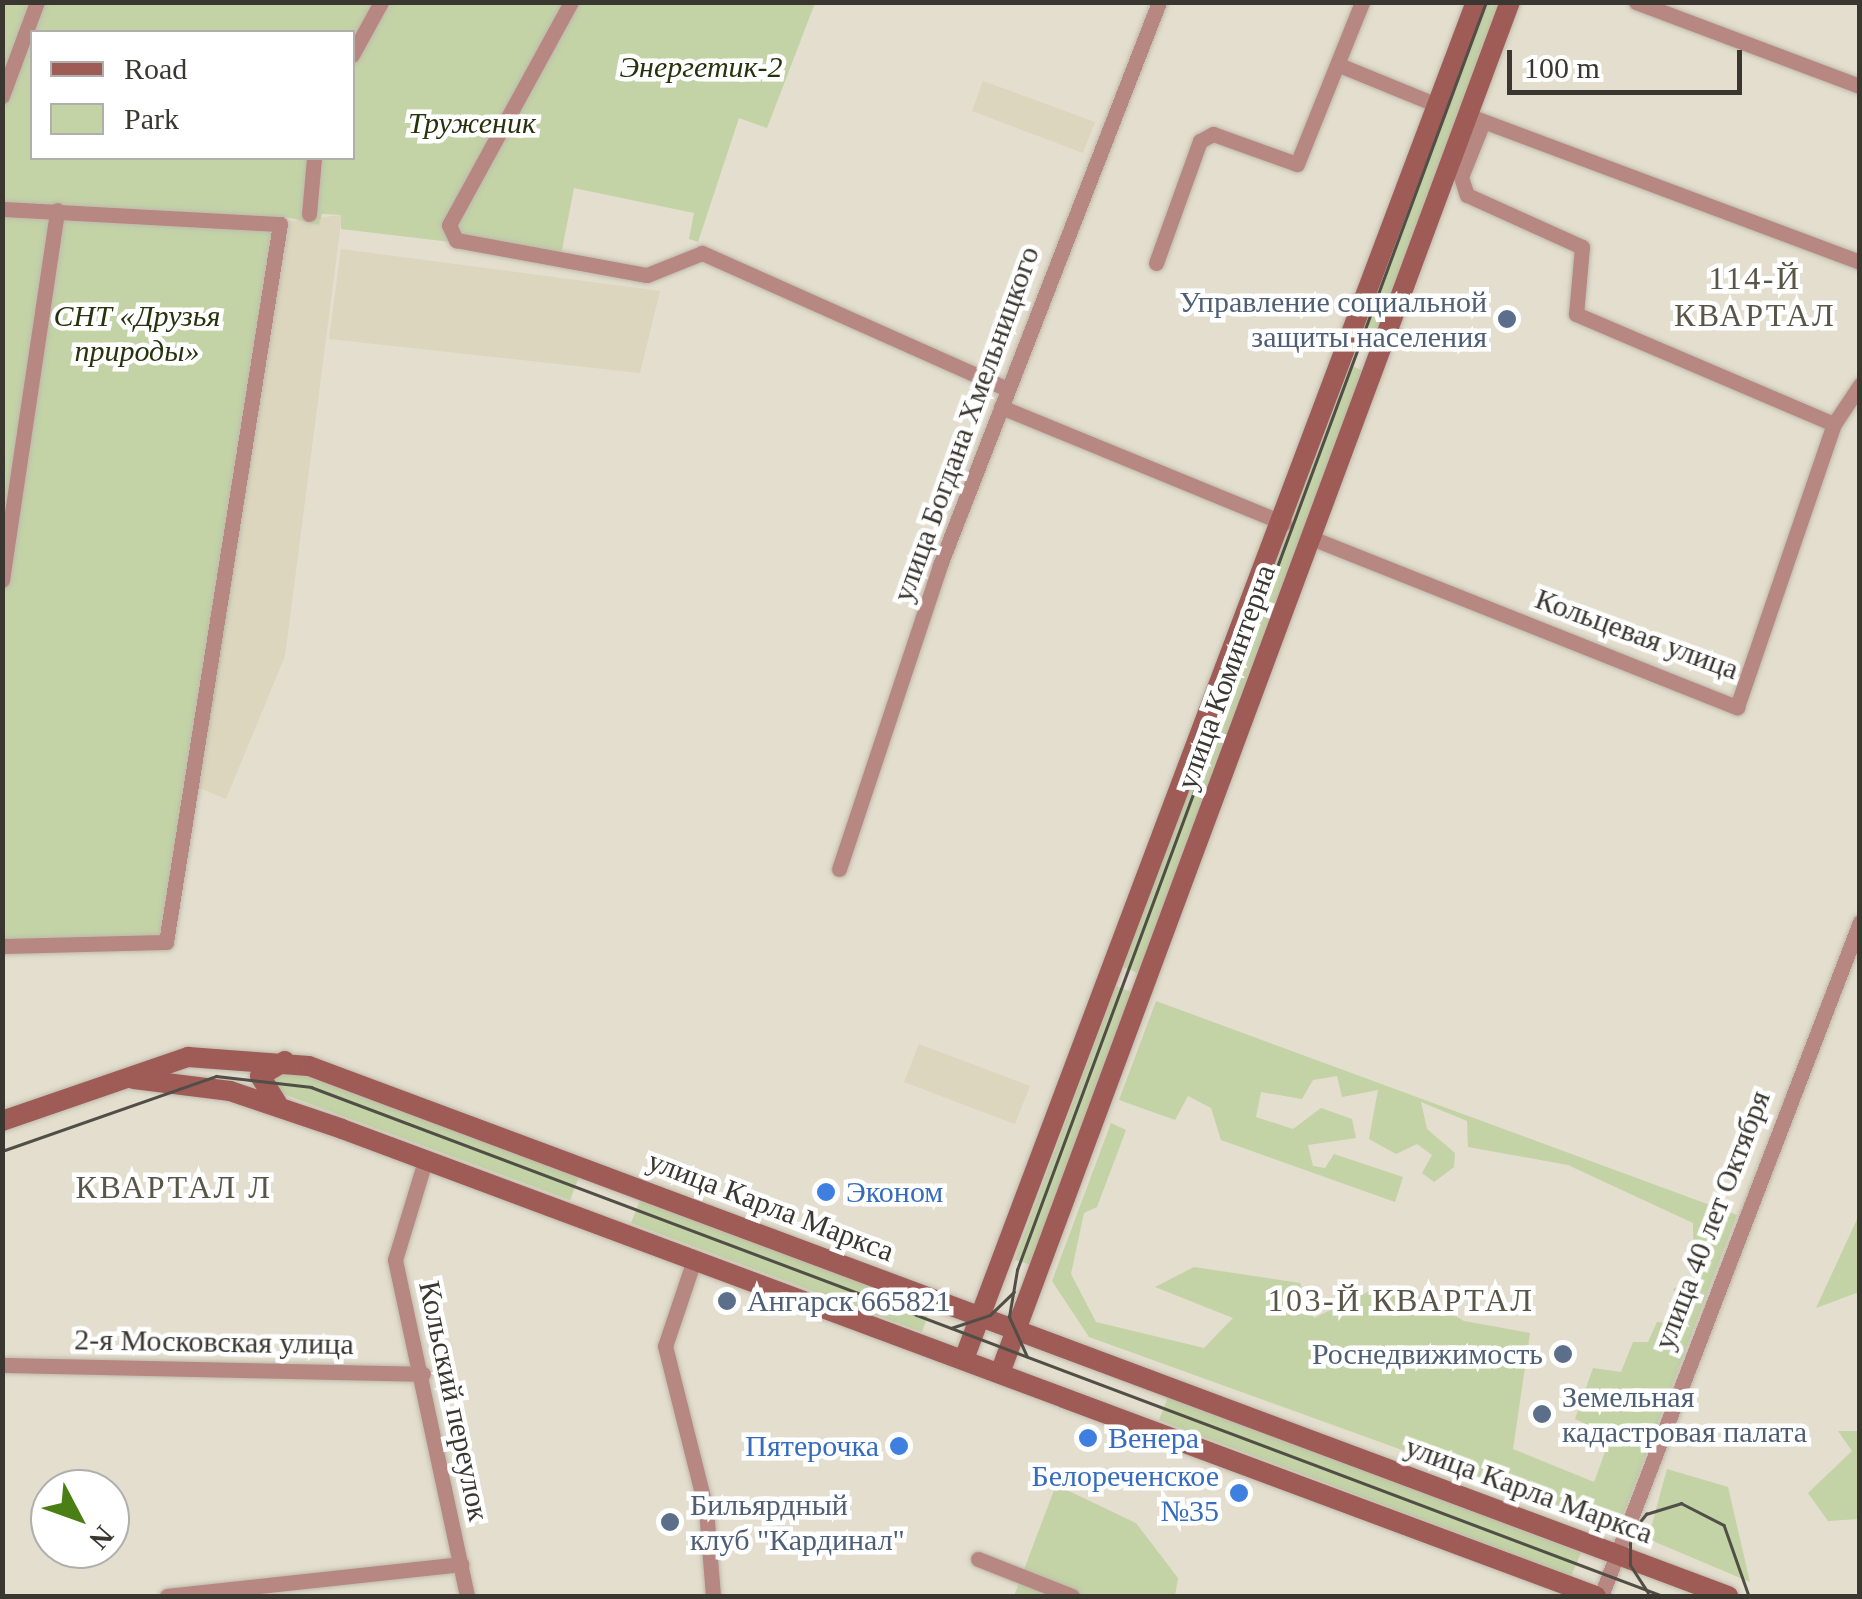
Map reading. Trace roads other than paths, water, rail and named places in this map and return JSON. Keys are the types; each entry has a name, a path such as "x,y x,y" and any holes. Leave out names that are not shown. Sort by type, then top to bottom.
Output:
{"street":[{"path":"2,96 37,2"},
{"path":"355,48 380,2"},
{"path":"570,2 450,225 456,240 647,275 702,254 1008,389"},
{"name":"улица Богдана Хмельницкого","path":"839,870 1008,389 1159,2"},
{"path":"1156,262 1200,142 1213,134 1297,164 1362,2"},
{"name":"улица Коминтерна","path":"964,1360 1284,523 1476,2"},
{"name":"улица Коминтерна","path":"1000,1373 1309,537 1476,119 1510,2"},
{"path":"1636,2 1860,86"},
{"path":"1339,65 1438,104"},
{"path":"1834,424 1576,314 1582,247 1467,195 1461,177 1476,119 1860,262"},
{"path":"309,214 314,160"},
{"path":"2,209 280,224 166,942 2,946"},
{"path":"2,580 57,210"},
{"name":"Кольцевая улица","path":"1309,537 1737,706 1834,424 1860,384"},
{"path":"1001,408 1284,523"},
{"name":"улица 40 лет Октября","path":"1599,1596 1860,922"},
{"name":"улица Карла Маркса","path":"2,1121 200,1055 287,1061 1728,1596"},
{"path":"287,1061 264,1069 260,1084 295,1113"},
{"name":"улица Карла Маркса","path":"122,1079 174,1080 295,1113 1599,1596"},
{"name":"Кольский переулок","path":"425,1161 395,1260 423,1374 466,1596"},
{"path":"694,1260 665,1346 706,1509 713,1596"},
{"name":"2-я Московская улица","path":"2,1365 423,1374"},
{"path":"978,1560 1072,1596"},
{"path":"167,1596 461,1564"}],"tram line":[{"path":"1027,1357 1009,1317 1017,1270 1486,2"},
{"path":"2,1151 216,1076 311,1087 1663,1596"},
{"path":"951,1328 990,1315 1014,1292"},
{"path":"1648,1593 1630,1565 1630,1534 1646,1514 1681,1503 1724,1525 1749,1596"}],"place":[{"name":"Управление социальной защиты населения","path":"1507,319"},
{"name":"Эконом","path":"826,1192"},
{"name":"Ангарск 665821","path":"727,1301"},
{"name":"Роснедвижимость","path":"1563,1354"},
{"name":"Земельная кадастровая палата","path":"1542,1414"},
{"name":"Венера","path":"1088,1438"},
{"name":"Пятерочка","path":"899,1446"},
{"name":"Белореченское №35","path":"1239,1493"},
{"name":"Бильярдный клуб \"Кардинал\"","path":"670,1522"}],"district":[{"name":"114-Й КВАРТАЛ","path":"1755,298"},
{"name":"КВАРТАЛ Л","path":"174,1187"},
{"name":"103-Й КВАРТАЛ","path":"1401,1300"}],"park label":[{"name":"Энергетик-2","path":"701,67"},
{"name":"Труженик","path":"472,123"},
{"name":"СНТ «Друзья природы»","path":"137,333"}]}
